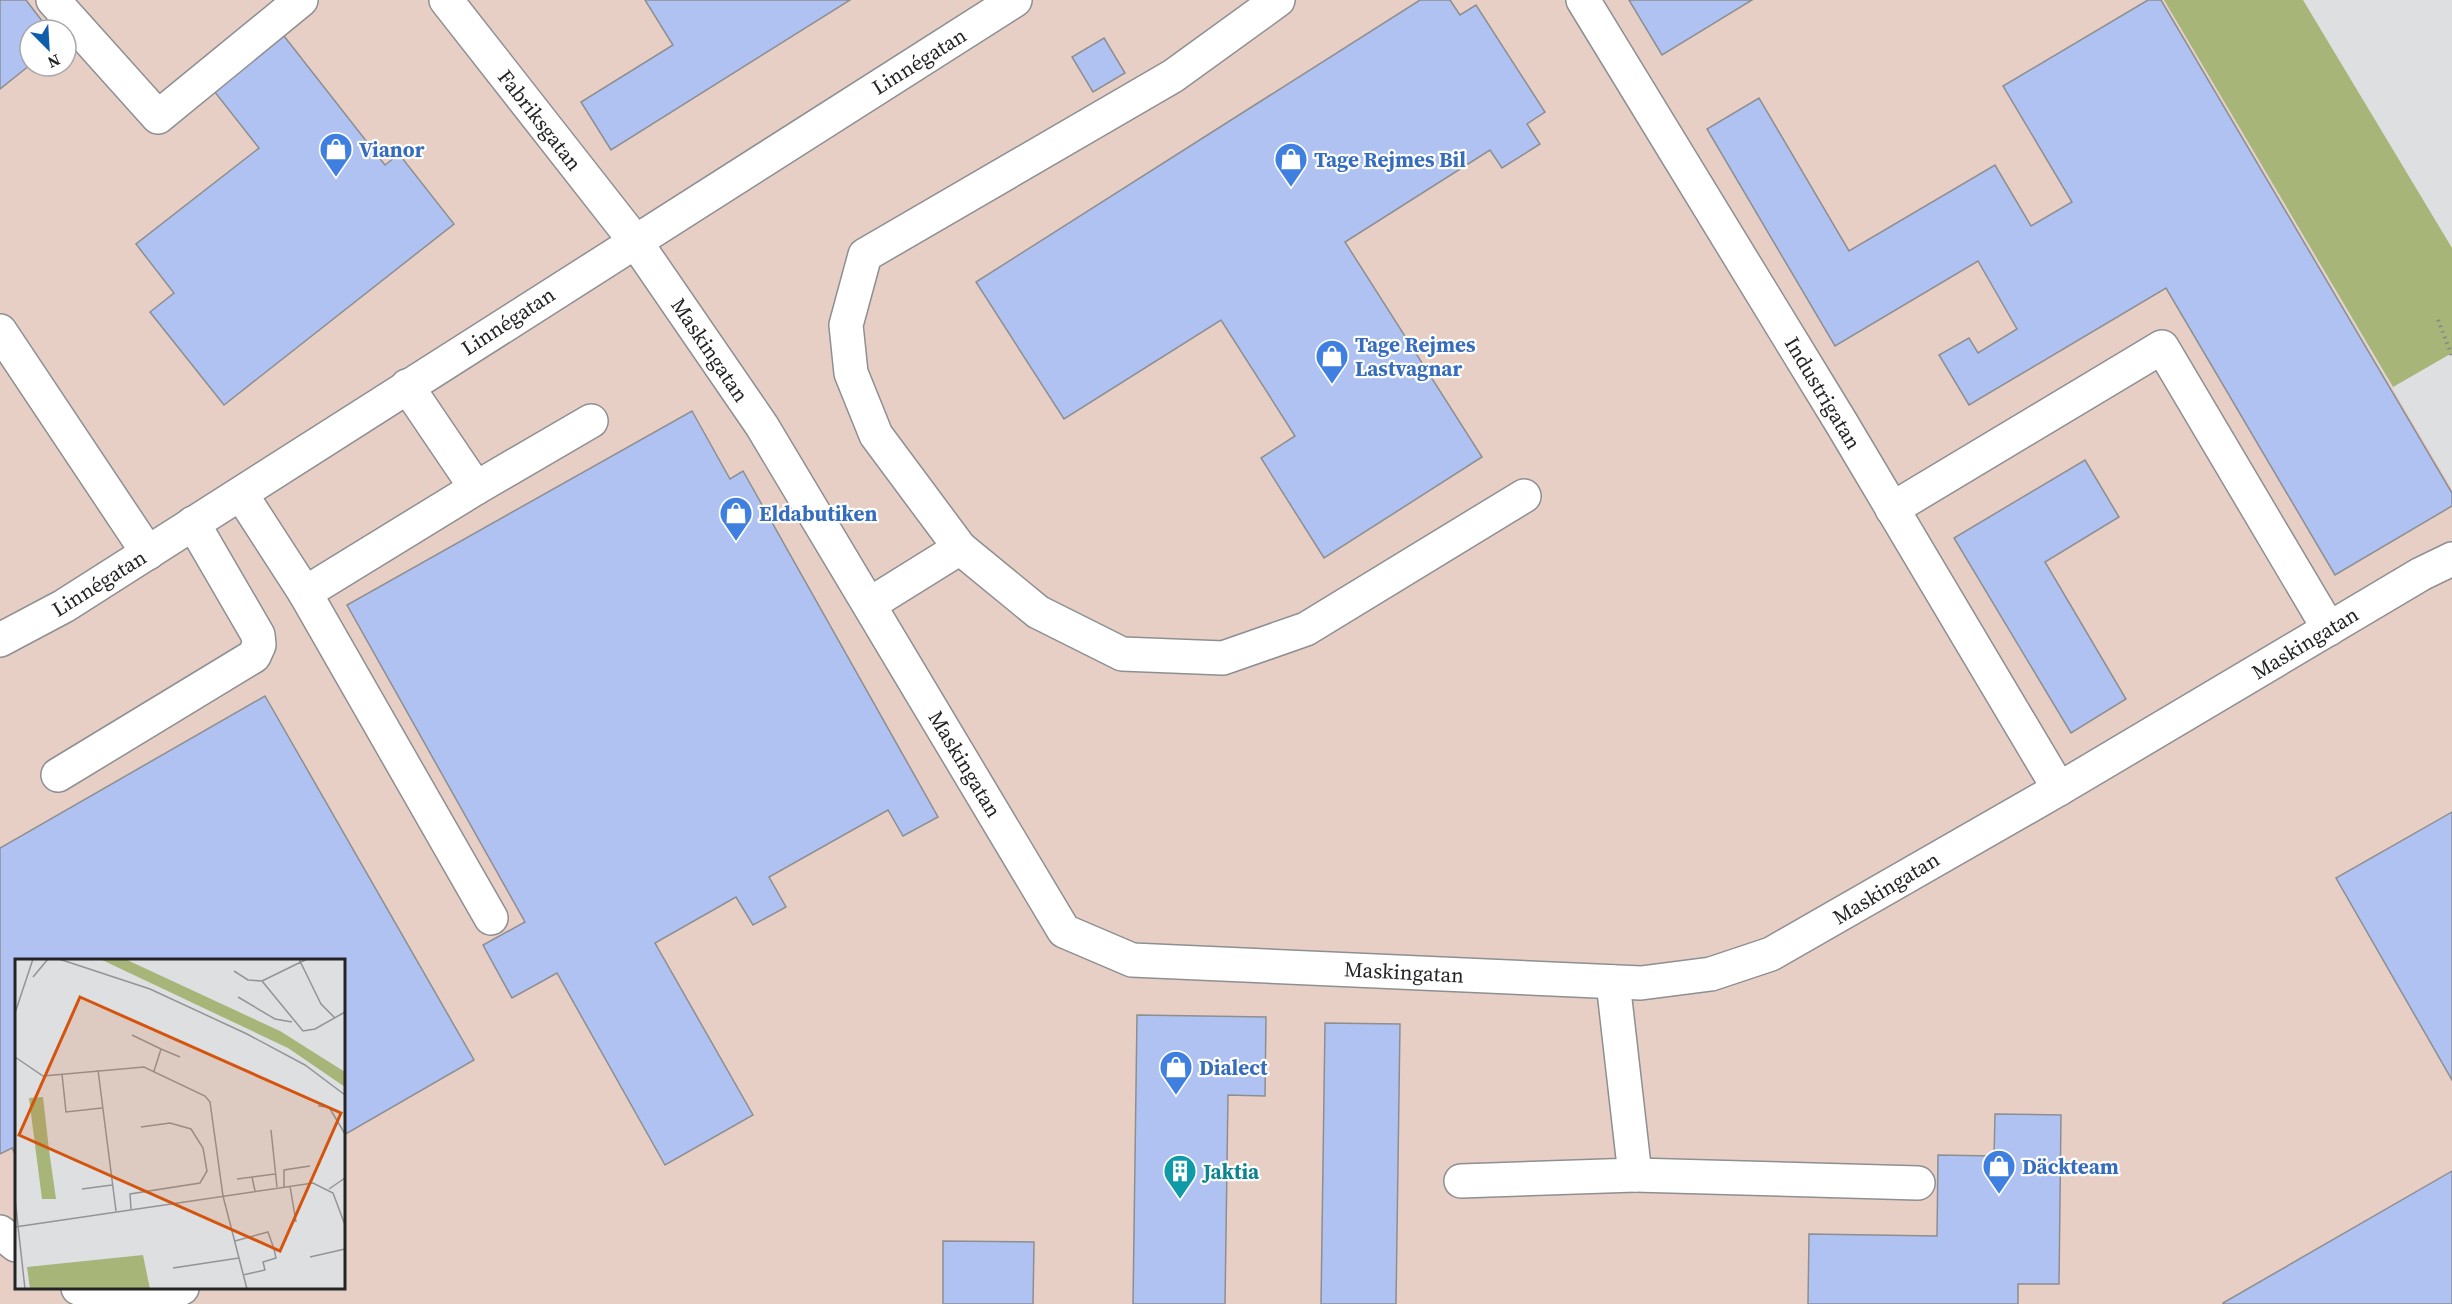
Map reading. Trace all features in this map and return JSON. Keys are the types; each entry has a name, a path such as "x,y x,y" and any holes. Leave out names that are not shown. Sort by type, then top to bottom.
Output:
{"street":[{"path":"53,0 158,117 301,0"},
{"name":"Fabriksgatan","path":"446,0 635,240"},
{"name":"Linnégatan","path":"0,640 64,606 635,240 1015,0"},
{"path":"1278,0 1173,76 865,255 846,325 851,373 876,435 960,548 1038,612 1122,654 1224,658 1306,629 1524,496"},
{"name":"Industrigatan","path":"1583,0 2059,789"},
{"name":"Maskingatan","path":"635,240 762,426 1064,931 1132,960 1641,984 1711,974 1771,954 2059,789 2421,574 2452,559"},
{"path":"0,330 148,553"},
{"path":"1892,509 2162,347 2329,628"},
{"path":"407,386 476,488"},
{"path":"304,593 591,421"},
{"path":"241,494 304,593 491,918"},
{"path":"58,774 254,656 259,645 258,635 193,523"},
{"path":"870,604 960,548"},
{"path":"1613,982 1635,1174"},
{"path":"1461,1181 1635,1174 1918,1183"},
{"path":"0,1232 15,1244"},
{"path":"82,1289 112,1303 142,1304"},
{"path":"149,1304 178,1289"}],"path":[{"path":"2438,320 2452,356"}],"shaded area":[{"path":"0,0 2164,0 2452,489 2452,1304 0,1304"}],"green space":[{"path":"2164,0 2303,0 2452,248 2452,353 2393,387"}],"building":[{"path":"0,0 26,0 40,18 18,18 18,75 0,89"},
{"path":"645,0 850,0 611,150 581,102 673,45"},
{"path":"1420,0 1450,0 1460,15 1476,5 1545,112 1527,124 1540,144 1502,168 1490,150 1345,242 1482,457 1324,558 1261,458 1295,436 1221,320 1064,419 976,282"},
{"path":"1629,0 1752,0 1662,55"},
{"path":"2148,0 2161,0 2452,493 2452,506 2335,575 2166,288 1969,405 1939,355 1969,338 1978,353 2017,329 1978,261 1835,346 1707,129 1759,98 1849,251 1995,165 2031,226 2072,202 2003,86"},
{"path":"284,36 385,165 399,154 454,224 224,405 150,312 174,293 136,244 259,148 214,91"},
{"path":"1104,38 1125,73 1093,92 1072,57"},
{"path":"692,411 730,479 743,471 938,817 903,836 888,810 769,877 786,907 753,925 736,897 655,943 753,1115 665,1165 557,973 512,998 483,945 525,922 347,605"},
{"path":"2085,460 2119,517 2045,562 2126,699 2071,733 1954,538"},
{"path":"265,696 474,1060 345,1134 345,959 15,959 15,1154 12,1148 0,1154 0,848"},
{"path":"2452,812 2452,1080 2336,878"},
{"name":"Jaktia","path":"1137,1015 1266,1017 1265,1096 1228,1095 1225,1304 1133,1304"},
{"path":"1325,1023 1400,1024 1396,1304 1321,1304"},
{"name":"Däckteam","path":"1995,1114 2061,1115 2059,1284 2018,1284 2018,1304 1808,1304 1809,1234 1937,1236 1938,1155 1994,1156"},
{"path":"2452,1171 2452,1304 2223,1304 2223,1303"},
{"path":"943,1241 1034,1242 1033,1304 943,1304"}],"place":[{"name":"Vianor","path":"336,178"},
{"name":"Tage Rejmes Bil","path":"1291,188"},
{"name":"Tage Rejmes Lastvagnar","path":"1332,385"},
{"name":"Eldabutiken","path":"736,542"},
{"name":"Dialect","path":"1176,1096"},
{"name":"Däckteam","path":"1999,1195"},
{"name":"Jaktia","path":"1180,1200"}]}
